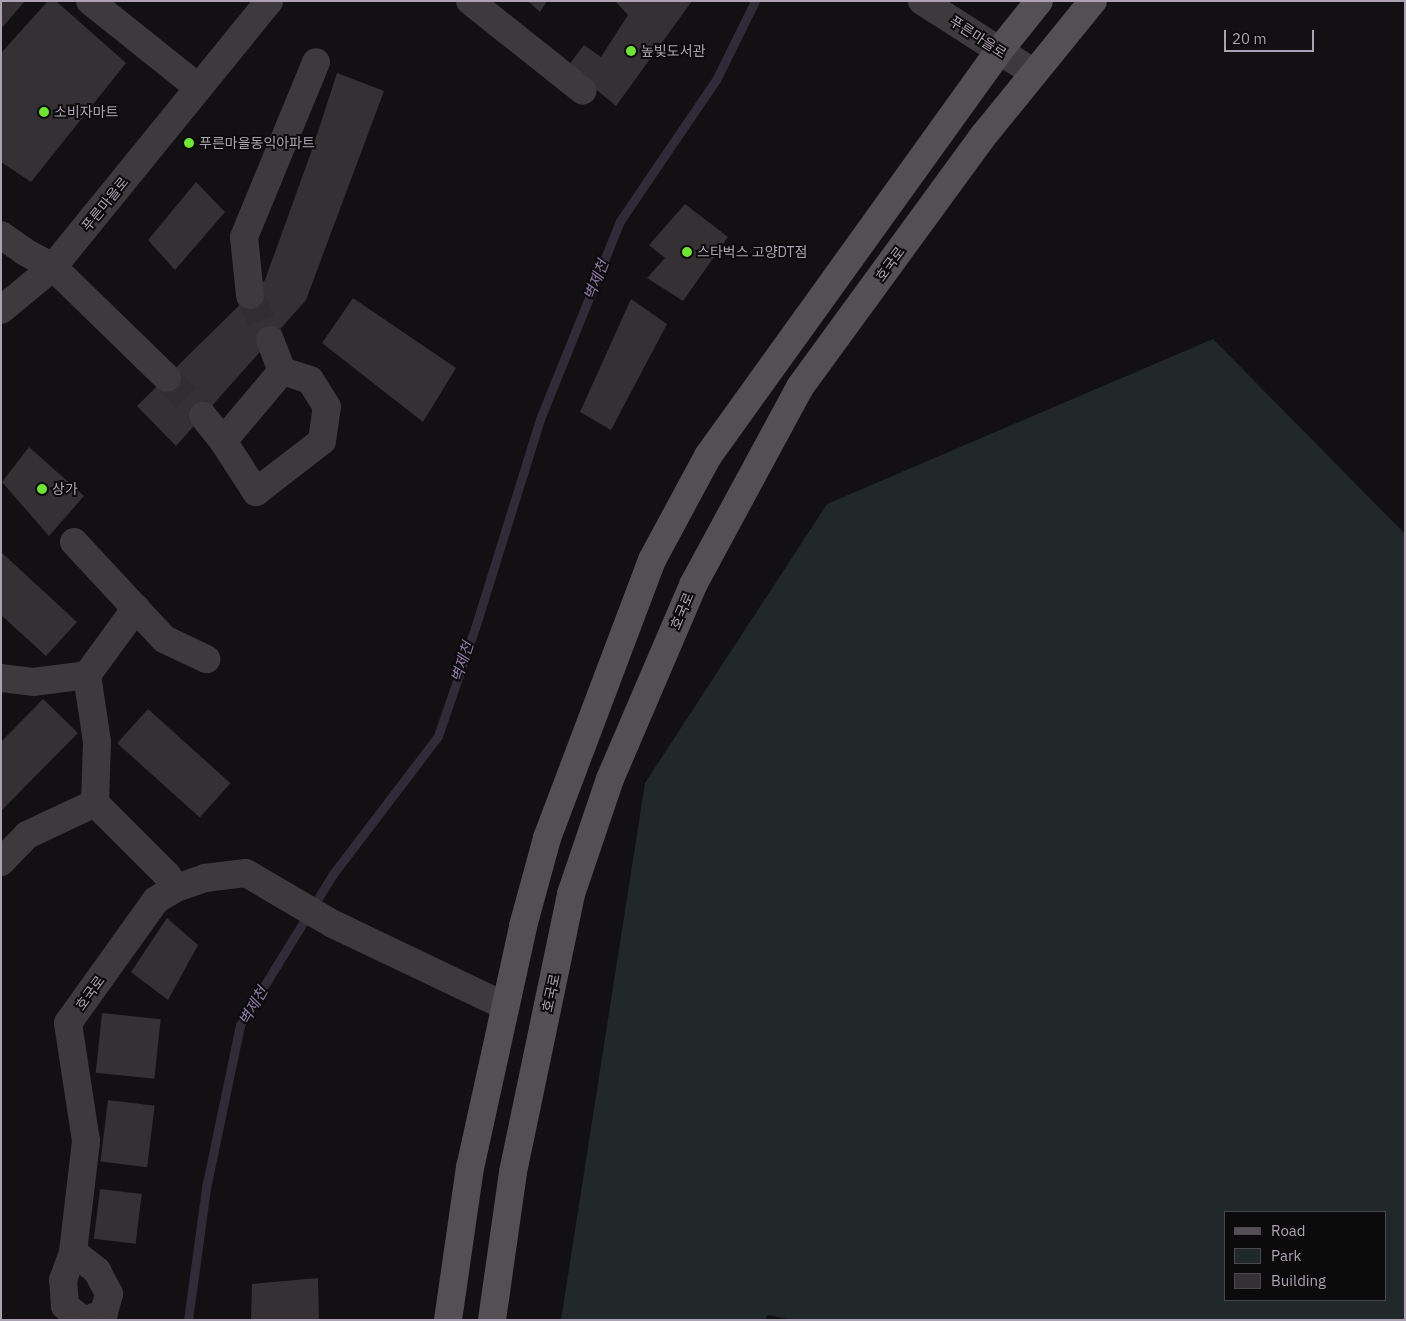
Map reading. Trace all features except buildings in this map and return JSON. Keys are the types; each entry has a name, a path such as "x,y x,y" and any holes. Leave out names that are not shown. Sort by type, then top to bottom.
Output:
{"main road":[{"path":"448,1320 470,1168 523,926 547,838 652,560 708,456 999,51 1039,1"},
{"name":"호국로","path":"492,1320 513,1172 572,894 610,779 693,585 800,388 984,135 1093,1"}],"street":[{"path":"90,1 199,88"},
{"name":"푸른마을로","path":"1,310 53,267 270,1"},
{"path":"470,1 582,91"},
{"name":"푸른마을로","path":"922,1 1034,73"},
{"path":"250,295 244,237 316,62"},
{"path":"1,235 25,252 53,267 166,378"},
{"path":"270,340 282,371"},
{"path":"223,441 282,371"},
{"path":"202,416 223,441 256,492 322,441 327,407 310,380 282,371"},
{"path":"74,542 164,639 206,659"},
{"path":"136,608 87,675 97,742 95,803 167,875 176,888"},
{"path":"1,678 33,682 87,675"},
{"path":"1,862 27,835 95,803"},
{"name":"호국로","path":"83,1320 65,1306 63,1280 73,1252 86,1141 68,1023 156,900 176,888 205,878 246,873 333,924 506,1006"},
{"path":"73,1252 96,1270 109,1294 104,1313 87,1320"}],"green space":[{"path":"1213,339 1405,534 1405,1320 792,1320 768,1315 765,1320 561,1320 645,783 827,504"}],"waterway":[{"name":"벽제천","path":"188,1320 206,1188 240,1025 333,874 438,736 475,628 540,419 620,221 716,80 755,1"}],"tunnel":[{"path":"250,295 270,340"},
{"path":"167,378 203,416"}],"place":[{"name":"높빛도서관","path":"631,51"},
{"name":"소비자마트","path":"44,112"},
{"name":"푸른마을동익아파트","path":"189,143"},
{"name":"스타벅스 고양DT점","path":"687,252"},
{"name":"상가","path":"42,489"}]}
